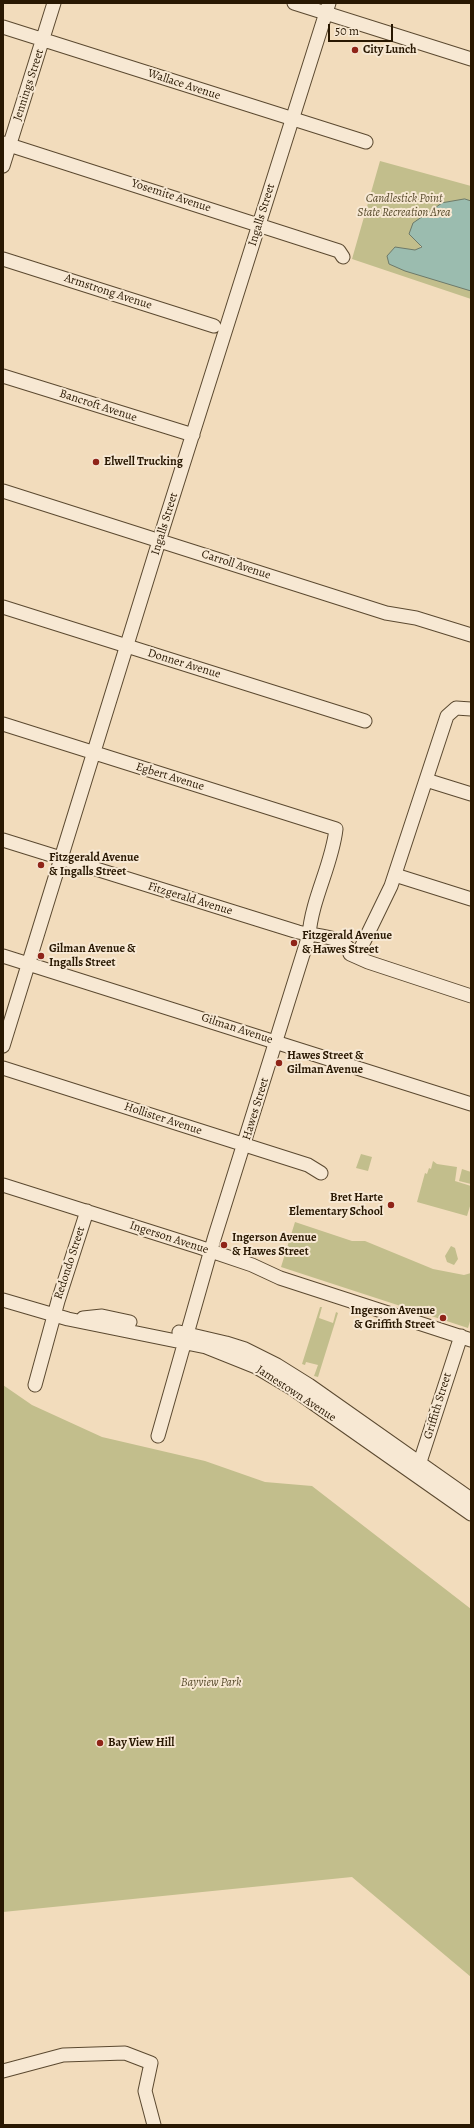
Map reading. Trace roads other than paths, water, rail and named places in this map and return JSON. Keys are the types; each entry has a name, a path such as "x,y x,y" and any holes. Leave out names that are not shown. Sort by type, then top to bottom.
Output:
{"street":[{"name":"Jennings Street","path":"3,166 6,144 43,40 54,3"},
{"path":"294,3 328,8 471,59"},
{"name":"Ingalls Street","path":"3,1046 93,753 328,8"},
{"name":"Wallace Avenue","path":"3,27 366,142"},
{"name":"Yosemite Avenue","path":"6,144 260,224 341,254"},
{"name":"Armstrong Avenue","path":"3,258 214,326"},
{"name":"Bancroft Avenue","path":"3,376 193,435"},
{"name":"Carroll Avenue","path":"3,491 386,613 416,618 471,635"},
{"name":"Donner Avenue","path":"3,607 365,721"},
{"path":"357,956 389,892 447,716 456,708 471,709"},
{"name":"Egbert Avenue","path":"3,724 336,829"},
{"path":"426,780 471,794"},
{"name":"Hawes Street","path":"158,1436 211,1251 309,935 310,921 334,845 336,829"},
{"name":"Fitzgerald Avenue","path":"3,840 309,935 326,944 357,956 366,962 471,996"},
{"path":"395,875 471,899"},
{"name":"Gilman Avenue","path":"3,956 471,1104"},
{"name":"Hollister Avenue","path":"3,1068 308,1165 321,1173"},
{"name":"Ingerson Avenue","path":"3,1185 211,1251 252,1265 280,1278 466,1338"},
{"name":"Redondo Street","path":"35,1385 54,1316 87,1211"},
{"name":"Jamestown Avenue","path":"3,1300 54,1316 73,1320 102,1316 186,1338 245,1349 278,1365 309,1384 471,1514"},
{"name":"Griffith Street","path":"418,1470 466,1338"},
{"name":"Jamestown Avenue","path":"418,1470 471,1499"},
{"path":"3,2071 63,2055 125,2053 151,2064 145,2091 154,2125"}],"place":[{"name":"City Lunch","path":"355,50"},
{"name":"Elwell Trucking","path":"96,462"},
{"name":"Fitzgerald Avenue & Ingalls Street","path":"41,865"},
{"name":"Fitzgerald Avenue & Hawes Street","path":"294,943"},
{"name":"Gilman Avenue & Ingalls Street","path":"41,956"},
{"name":"Hawes Street & Gilman Avenue","path":"279,1063"},
{"name":"Bret Harte Elementary School","path":"391,1205"},
{"name":"Ingerson Avenue & Hawes Street","path":"224,1245"},
{"name":"Ingerson Avenue & Griffith Street","path":"443,1318"},
{"name":"Bay View Hill","path":"100,1743"}],"park label":[{"name":"Candlestick Point State Recreation Area","path":"404,206"},
{"name":"Bayview Park","path":"211,1683"}]}
